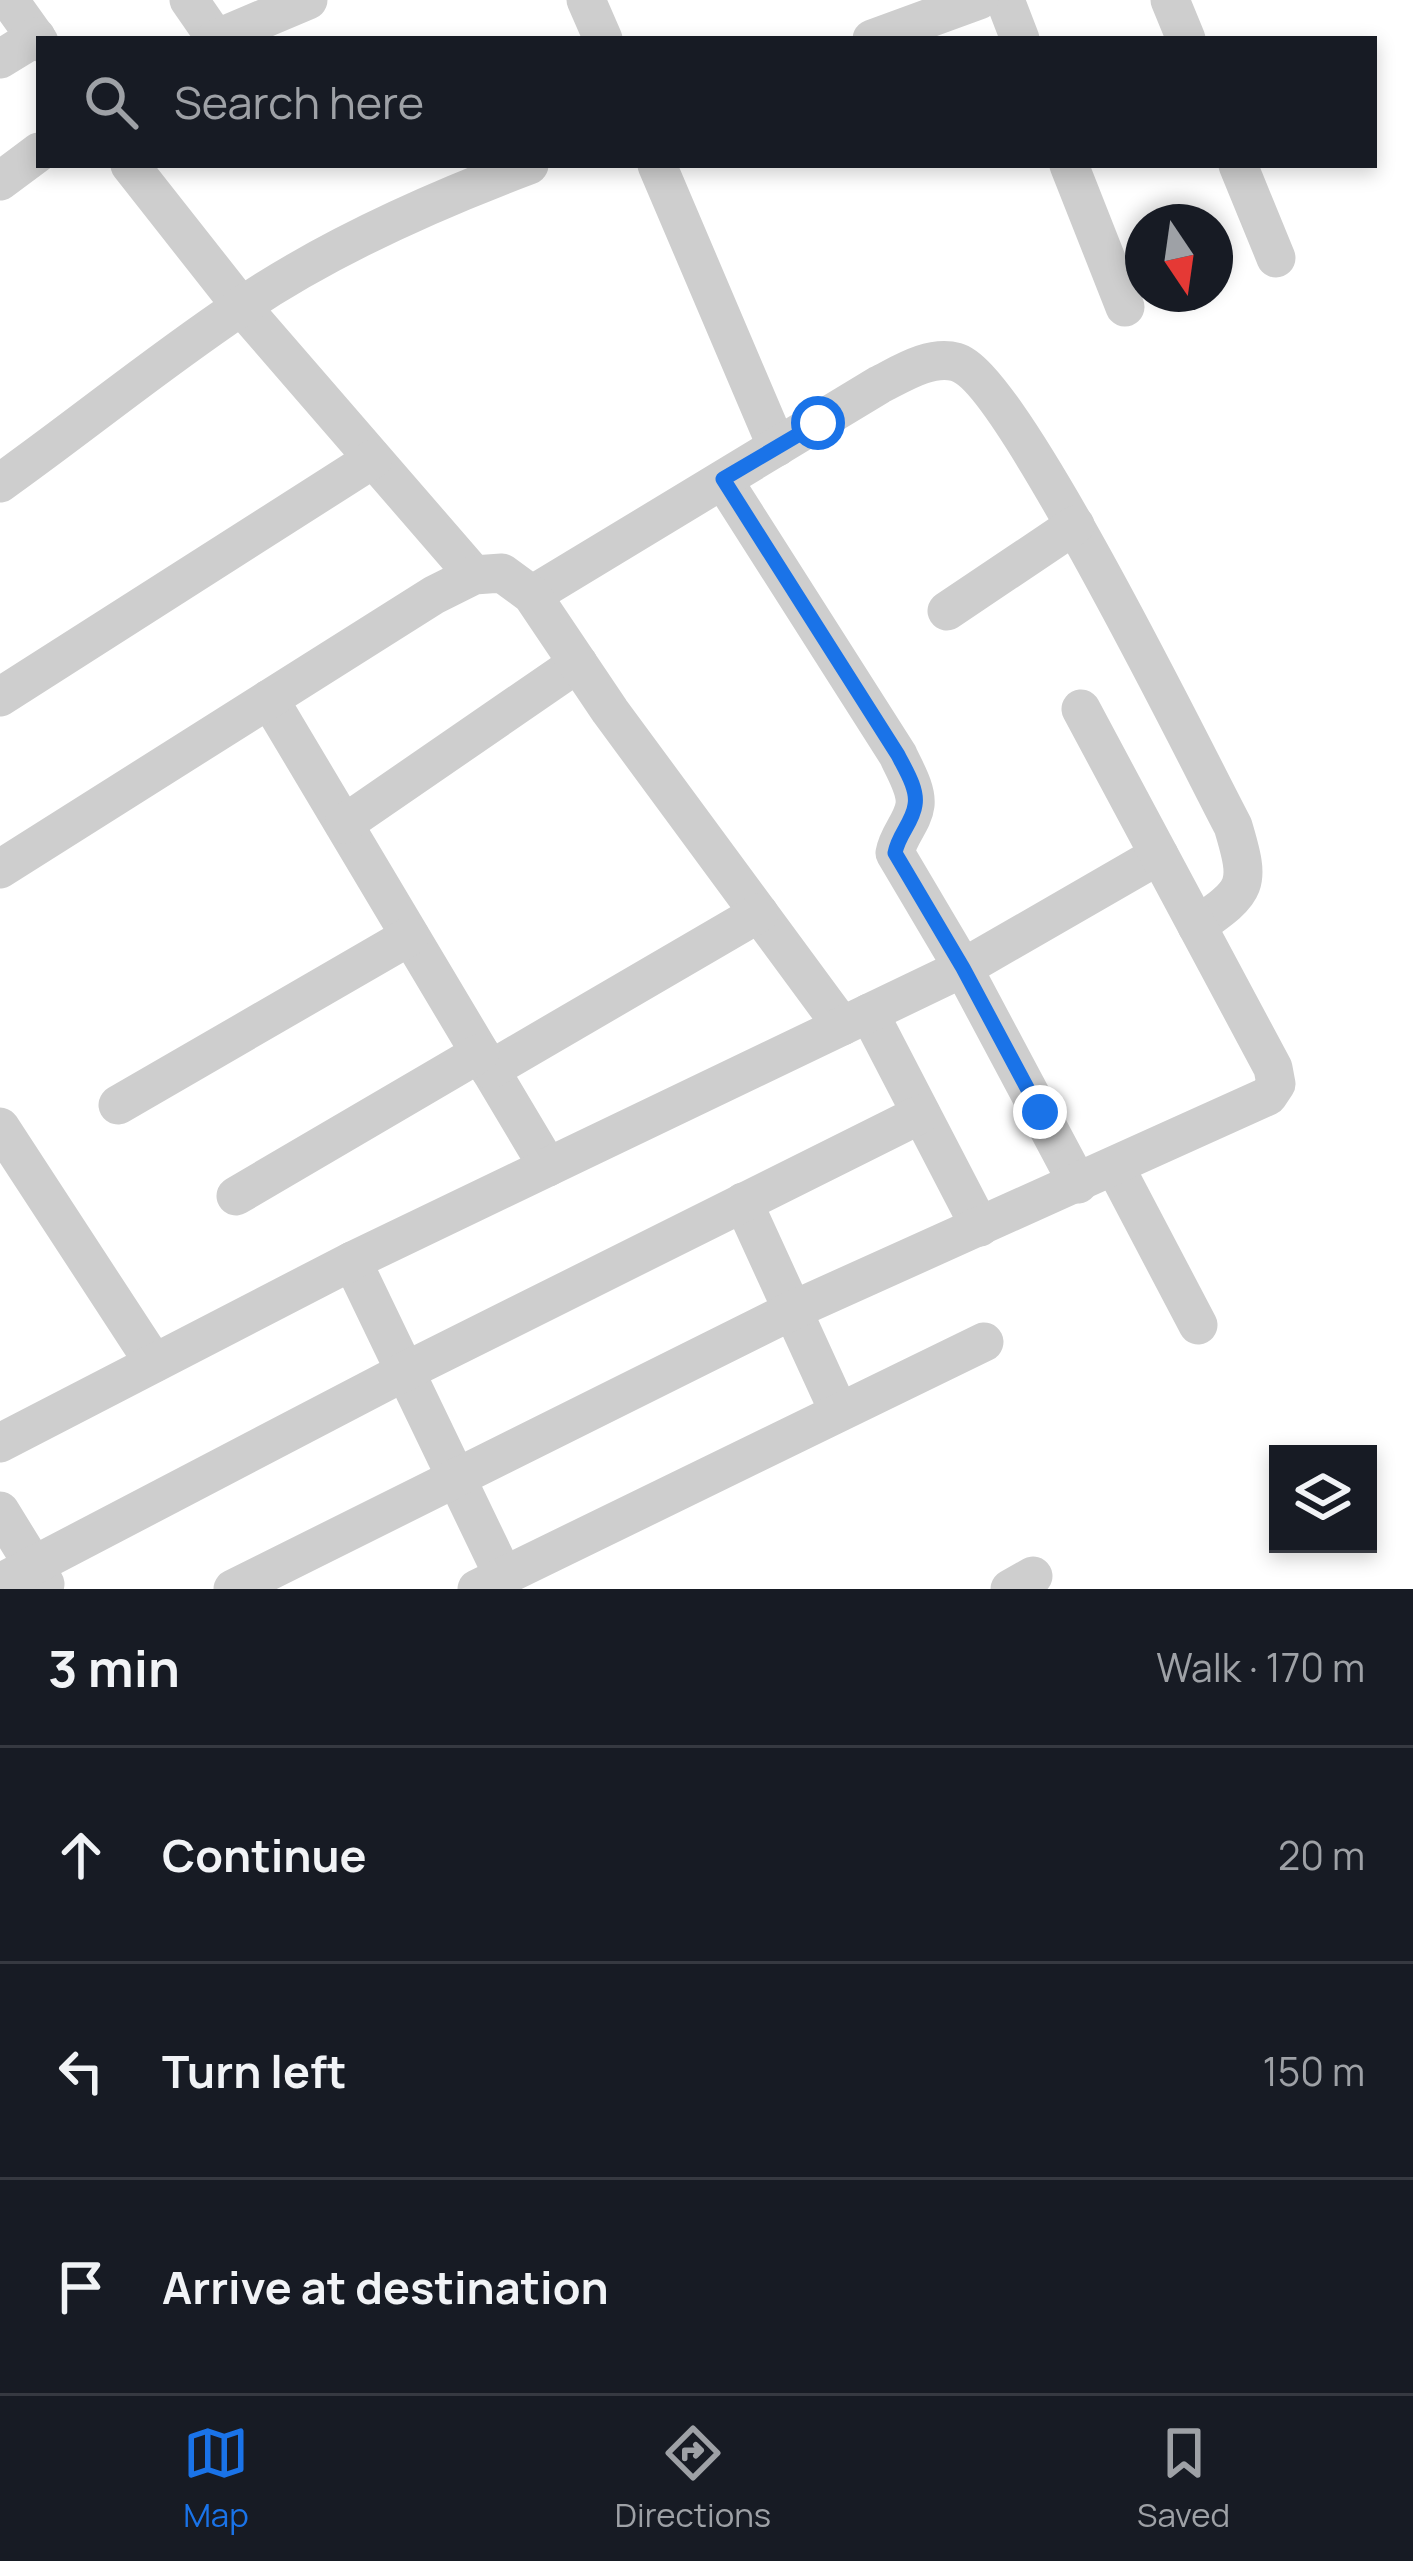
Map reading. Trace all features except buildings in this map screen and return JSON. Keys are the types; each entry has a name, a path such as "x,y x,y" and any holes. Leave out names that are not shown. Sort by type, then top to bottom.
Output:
{"street":[{"path":"10,0 36,38"},
{"path":"190,0 214,36"},
{"path":"223,36 308,0"},
{"path":"586,0 602,36"},
{"path":"880,36 979,0"},
{"path":"1005,0 1019,36"},
{"path":"1170,0 1185,36"},
{"path":"0,59 36,40"},
{"path":"0,181 36,154"},
{"path":"132,168 241,306 474,575"},
{"path":"0,483 241,306 324,258 521,168"},
{"path":"658,168 777,447"},
{"path":"1070,168 1125,307"},
{"path":"1239,168 1276,258"},
{"path":"532,595 907,371 935,361 957,362 975,373 993,397 1076,525 1233,826 1246,883 1233,901 1197,926"},
{"path":"0,697 374,459"},
{"path":"723,479 898,755 915,806 898,836 895,853 963,968 1078,1184"},
{"path":"947,611 1076,525"},
{"path":"0,868 434,595 474,575 502,573 532,595 759,913 855,1020 921,1114 980,1227"},
{"path":"344,824 578,663"},
{"path":"269,699 548,1167"},
{"path":"233,1589 791,1311 1268,1096 1276,1084 1273,1068 1082,709"},
{"path":"0,1443 352,1261 963,968 1159,855"},
{"path":"236,1196 759,913"},
{"path":"118,1105 410,936"},
{"path":"0,1511 28,1579 404,1372 921,1114"},
{"path":"0,1127 154,1363"},
{"path":"1115,1167 1198,1325"},
{"path":"743,1202 839,1412"},
{"path":"352,1261 455,1478 490,1582 984,1342"}],"route":[{"path":"818,423 723,479 898,755 915,806 898,836 895,853 1040,1112"}]}
